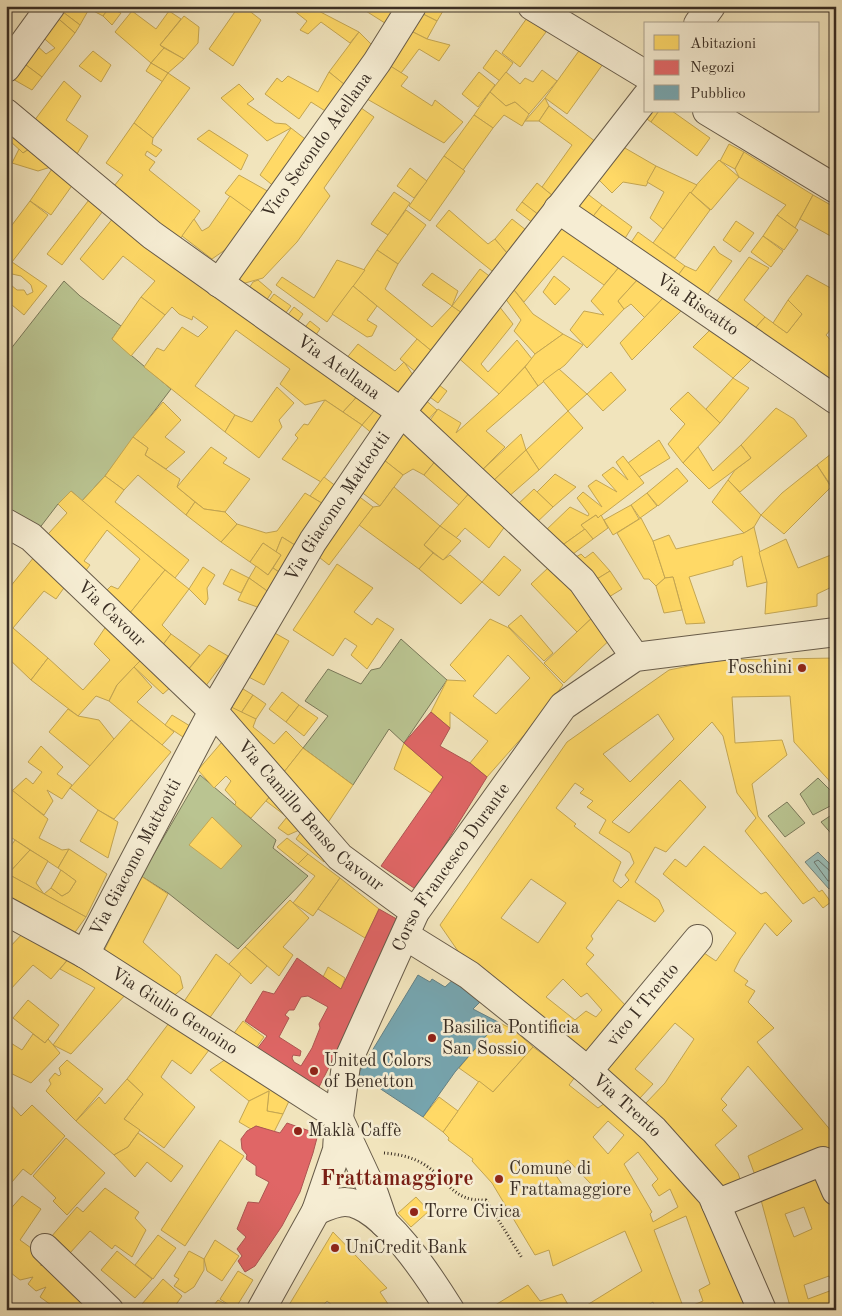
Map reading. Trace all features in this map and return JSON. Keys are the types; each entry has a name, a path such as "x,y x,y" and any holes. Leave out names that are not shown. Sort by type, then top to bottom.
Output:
{"street":[{"path":"6,68 51,6"},
{"name":"Vico Secondo Atellana","path":"220,283 377,62 412,6"},
{"path":"532,6 644,74"},
{"path":"699,22 711,6"},
{"name":"Via Giacomo Matteotti","path":"85,954 213,711 313,541 401,412 644,100"},
{"path":"709,112 836,188"},
{"name":"Via Atellana","path":"6,113 152,235 401,412 582,580 635,658"},
{"name":"Via Riscatto","path":"558,209 836,400"},
{"name":"Via Cavour","path":"6,522 31,537 213,711"},
{"name":"Corso Francesco Durante","path":"261,1310 316,1211 338,1150 339,1118 346,1065 410,924 563,706 635,658 836,632"},
{"name":"Via Camillo Benso Cavour","path":"213,711 340,857 410,924"},
{"name":"Via Giulio Genoino","path":"12,924 85,954 339,1118"},
{"name":"Via Trento","path":"410,924 469,975 588,1071 654,1130 712,1195 762,1310"},
{"name":"vico I Trento","path":"588,1071 698,939"},
{"path":"339,1118 384,1223"},
{"path":"716,1204 823,1161 836,1191"},
{"path":"316,1211 329,1205 345,1202 361,1206 384,1223 427,1272 450,1310"},
{"path":"45,1248 109,1310"}],"path":[{"path":"357,1159 379,1152 409,1158 424,1164 459,1196 472,1201 486,1200 522,1258"}],"green space":[{"path":"64,281 80,296 121,326 112,339 171,389 105,476 82,501 71,491 58,504 35,534 6,515 6,355"},
{"path":"401,639 447,680 404,743 389,729 353,785 303,748 328,716 305,701 328,669 361,684 371,670 380,668"},
{"path":"200,775 276,840 273,848 308,876 238,949 168,893 141,876"},
{"path":"818,778 836,796 836,803 813,815 800,794"},
{"path":"787,802 805,823 785,837 768,816"},
{"path":"836,812 836,839 821,822"}],"water":[{"path":"818,852 836,870 836,883 829,889 805,862"}],"building: Abitazioni":[{"path":"61,6 84,6 89,9 80,25 59,9"},
{"path":"84,6 107,6 109,8 103,16"},
{"path":"239,6 243,6 261,20 233,66 209,49"},
{"path":"288,6 309,6 359,32 350,43 321,22 308,34 300,30 307,21"},
{"path":"358,6 397,6 388,25"},
{"path":"420,6 446,6 437,21 417,11"},
{"path":"109,8 121,13 112,25 103,16"},
{"path":"59,9 80,25 75,33 54,15"},
{"path":"132,11 156,29 169,11 181,19 160,45 164,48 151,63 115,32"},
{"path":"417,11 437,21 427,39 405,28"},
{"path":"54,15 75,33 42,77 22,62 35,44 46,54 55,48 39,34"},
{"path":"184,16 199,27 198,43 184,59 160,45"},
{"path":"527,18 546,32 520,67 502,53"},
{"path":"405,28 427,39 450,45 439,61 419,49 401,73 384,62"},
{"path":"359,32 376,49 361,71 356,67 346,86 329,72"},
{"path":"164,48 184,59 168,73 151,63"},
{"path":"581,48 603,64 567,114 545,98"},
{"path":"496,50 513,63 500,81 483,68"},
{"path":"93,51 111,65 101,82 79,66"},
{"path":"22,62 42,77 32,90 11,78"},
{"path":"384,62 408,77 401,86 432,106 435,100 463,122 444,143 360,95"},
{"path":"151,63 168,73 163,82 146,71"},
{"path":"542,70 557,81 529,114 515,102 506,106 490,92 506,72 520,84 525,78 533,82"},
{"path":"329,72 350,89 330,114 311,102 299,119 265,94 277,78 282,82 288,76 318,92"},
{"path":"479,72 495,85 478,107 462,94"},
{"path":"168,73 190,88 153,138 134,123"},
{"path":"64,81 81,96 66,120 88,136 75,157 31,125"},
{"path":"239,84 254,99 247,104 275,123 286,124 291,128 267,141 221,98"},
{"path":"490,92 506,106 515,102 529,114 522,126 504,115 493,128 474,115"},
{"path":"545,98 549,106 539,121 525,121"},
{"path":"354,103 374,117 324,188 330,196 297,242 263,278 238,285 229,278"},
{"path":"549,106 596,142 553,196 542,187 572,145 539,121"},
{"path":"644,112 658,112 651,122 640,114"},
{"path":"658,112 673,112 710,138 697,156 651,122"},
{"path":"474,115 493,128 463,170 444,156"},
{"path":"6,121 35,145 23,153 10,141 6,145"},
{"path":"134,123 153,138 152,144 162,150 156,157 147,151 145,155 155,162 149,170 200,211 178,242 110,191 123,175 106,163"},
{"path":"291,128 309,142 276,188 260,175"},
{"path":"209,130 248,155 241,170 197,139"},
{"path":"618,144 656,166 646,186 623,182 612,193 594,175"},
{"path":"729,144 744,152 735,169 720,161"},
{"path":"35,145 54,166 38,171 12,163 19,149 23,153"},
{"path":"744,152 813,195 795,228 777,215 786,205 739,177 735,169"},
{"path":"444,156 465,171 430,221 409,206"},
{"path":"719,160 739,177 711,210 690,192"},
{"path":"54,166 76,180 51,215 30,201"},
{"path":"656,166 697,185 663,229 650,218 664,192 647,182"},
{"path":"410,168 427,181 414,198 397,186"},
{"path":"239,175 271,193 256,215 225,193"},
{"path":"537,183 553,196 538,215 522,202"},
{"path":"394,192 410,203 388,235 371,224"},
{"path":"585,192 602,205 587,224 570,210"},
{"path":"690,192 710,210 675,258 653,243"},
{"path":"813,195 836,208 836,239 800,219"},
{"path":"92,196 106,207 62,265 47,254"},
{"path":"230,196 256,215 232,245 212,259 182,236 194,219 202,231 209,227"},
{"path":"30,201 48,215 12,262 6,257 6,233"},
{"path":"522,202 539,215 533,223 516,210"},
{"path":"602,205 632,227 624,240 587,224"},
{"path":"406,210 426,225 398,264 377,250"},
{"path":"449,210 488,244 495,239 508,254 492,271 436,226"},
{"path":"118,212 363,390 343,412 325,400 305,405 280,384 290,369 236,330 195,386 235,415 225,432 144,367 157,348 164,351 182,327 198,337 208,327 193,316 192,320 179,314 172,307 165,315 141,297 155,281 123,256 103,280 80,259"},
{"path":"777,215 798,230 784,250 763,236"},
{"path":"512,219 526,230 508,254 495,239"},
{"path":"736,221 754,233 740,252 723,240"},
{"path":"565,229 620,266 604,285 563,256 524,302 510,285 552,231"},
{"path":"638,232 685,266 673,282 626,250"},
{"path":"763,236 783,251 771,267 751,252"},
{"path":"714,246 719,253 732,261 702,302 673,282 685,266 696,271"},
{"path":"377,250 398,264 385,289 432,327 452,306 465,315 434,353 353,286"},
{"path":"749,257 769,268 744,300 765,317 749,335 711,309"},
{"path":"337,260 365,270 327,322 276,285 282,277 314,298"},
{"path":"12,262 47,286 24,315 6,300 6,269","holes":["12,274 21,276 31,285 33,292 27,295 24,290 17,290 6,281"]},
{"path":"620,266 639,278 618,301 624,309 587,348 570,330 584,311 604,315 591,301"},
{"path":"480,269 492,278 465,315 452,306"},
{"path":"432,273 458,291 452,306 422,285"},
{"path":"807,275 836,291 836,323 826,335 836,346 836,393 749,335 765,317 787,333 802,314 788,300"},
{"path":"554,276 570,289 555,305 543,292"},
{"path":"639,278 665,296 645,318 631,304 624,309 618,301"},
{"path":"258,280 272,292 262,307 246,293 253,282"},
{"path":"510,285 533,314 563,334 535,354 514,331 521,320 502,294"},
{"path":"353,286 377,306 367,320 377,326 372,336 367,337 332,314"},
{"path":"274,294 291,306 282,318 265,306"},
{"path":"665,296 684,308 632,360 620,343"},
{"path":"141,297 165,315 131,356 112,339"},
{"path":"788,300 802,314 787,333 773,323"},
{"path":"495,301 513,324 481,364 488,372 517,340 532,359 499,394 454,354"},
{"path":"294,307 303,314 294,327 284,320"},
{"path":"310,321 320,329 313,339 302,331"},
{"path":"713,327 755,356 733,378 693,347"},
{"path":"563,334 583,345 565,365 538,386 525,367 535,354"},
{"path":"417,339 434,353 417,373 400,359"},
{"path":"358,344 395,371 404,362 415,378 397,399 345,360"},
{"path":"525,367 538,386 486,431 505,447 479,473 426,426 438,409 461,423 456,433 499,394"},
{"path":"559,369 587,394 568,411 543,381"},
{"path":"611,372 626,390 603,411 587,394"},
{"path":"733,378 749,388 720,423 706,409"},
{"path":"435,382 447,391 438,403 427,395"},
{"path":"277,387 294,403 279,420 282,427 259,458 225,432 235,415 252,422"},
{"path":"363,390 380,405 362,425 343,412"},
{"path":"688,392 720,423 683,463 668,444 685,424 670,409"},
{"path":"423,398 437,410 423,425 409,413"},
{"path":"325,400 362,425 321,482 282,459 298,438 295,435 304,424 308,425"},
{"path":"163,402 181,420 165,437 185,452 166,469 145,455 148,448 133,437"},
{"path":"378,406 389,416 374,435 362,425"},
{"path":"776,408 794,419 807,436 740,492 728,480 735,470 751,458 741,445"},
{"path":"568,411 583,428 539,470 526,450"},
{"path":"401,426 437,459 424,475 413,469 403,475 379,456"},
{"path":"521,434 526,450 492,482 479,473"},
{"path":"133,437 148,448 145,455 180,479 177,487 195,502 186,515 138,475 124,490 105,476"},
{"path":"659,440 670,458 639,477 628,463"},
{"path":"741,445 751,458 709,489 683,463 698,447 713,471"},
{"path":"211,447 227,458 223,463 250,479 225,512 204,509 177,487"},
{"path":"526,450 539,470 507,498 492,482"},
{"path":"836,450 836,493 817,465"},
{"path":"379,456 403,475 380,506 356,488"},
{"path":"623,456 644,483 598,518 596,515 581,525 585,529 557,549 544,532 570,507 588,516 589,514 577,498 583,492 602,507 588,486 596,480 617,492 602,475 613,467 628,480 616,462"},
{"path":"437,459 472,490 459,505 424,475"},
{"path":"817,465 831,487 784,534 761,515 782,493"},
{"path":"677,468 688,481 658,506 647,493"},
{"path":"555,474 576,487 553,507 537,492"},
{"path":"105,476 124,490 115,502 189,560 175,578 82,501"},
{"path":"324,477 337,487 325,505 310,496"},
{"path":"728,480 761,515 754,527 744,533 712,502"},
{"path":"394,487 440,526 424,545 433,553 419,569 359,525 373,507 380,506"},
{"path":"534,489 553,507 534,525 515,507"},
{"path":"472,490 506,525 489,548 465,528 456,538 440,526"},
{"path":"71,491 165,570 125,619 100,597 111,586 118,589 140,559 107,530 84,561 90,565 81,577 41,542 67,513 58,504"},
{"path":"353,492 373,507 329,565 310,550"},
{"path":"305,493 325,505 298,547 282,537 276,552 263,543 250,562 221,542 237,524 266,533 277,531"},
{"path":"647,493 657,506 640,518 631,505"},
{"path":"195,502 204,509 225,512 237,524 221,542 186,515"},
{"path":"631,505 639,519 613,535 604,520"},
{"path":"596,515 598,518 601,515 608,528 593,539 581,525"},
{"path":"641,518 653,541 665,578 656,586 649,579 644,579 617,533"},
{"path":"440,526 461,541 443,560 424,545"},
{"path":"754,527 767,582 747,587 742,556 733,561 733,565 689,577 705,623 686,624 673,577 665,578 653,541 669,535 676,549 744,533"},
{"path":"585,529 593,539 565,560 557,549"},
{"path":"282,537 298,547 282,574 273,568 281,555 276,552"},
{"path":"786,539 798,568 836,553 836,585 817,594 817,606 765,614 767,582 759,552"},
{"path":"263,543 281,555 268,575 250,562"},
{"path":"593,552 610,571 592,582 571,560 581,554 585,558"},
{"path":"433,553 443,560 450,555 482,582 461,604 419,569"},
{"path":"504,556 521,570 499,596 482,582"},
{"path":"34,557 66,585 56,599 44,591 13,628 48,658 31,680 6,656 6,592"},
{"path":"337,564 373,588 354,612 372,625 377,618 394,629 367,669 351,655 357,646 345,638 333,656 293,630"},
{"path":"256,566 268,575 273,568 282,574 270,593 249,578"},
{"path":"203,567 215,575 207,588 208,599 205,605 189,589"},
{"path":"549,567 595,615 577,632 531,584"},
{"path":"231,569 249,578 241,593 223,584"},
{"path":"165,570 189,589 162,625 171,634 159,650 125,619"},
{"path":"610,571 622,589 604,600 592,582"},
{"path":"673,577 682,610 664,613 656,586 665,578"},
{"path":"249,578 270,593 260,608 238,600"},
{"path":"521,615 553,653 544,661 508,626"},
{"path":"595,615 615,635 564,683 544,663"},
{"path":"490,619 509,628 563,685 525,734 487,777 470,763 488,741 450,712 450,728 431,712 447,680 466,681 450,665","holes":["508,655 530,678 496,714 473,696"]},
{"path":"109,622 143,658 117,685 109,701 96,696 78,716 31,680 48,658 83,690 110,660 94,644"},
{"path":"264,627 289,641 264,685 239,672"},
{"path":"171,634 200,655 186,672 159,650"},
{"path":"209,645 228,656 202,691 183,676"},
{"path":"143,658 172,686 163,694 134,667"},
{"path":"836,658 836,788 794,742 790,696 732,697 735,743 782,740 787,755 752,784 758,816 819,892 822,890 831,902 823,908 814,897 803,904 745,831 756,818 737,793 723,736 712,722 612,822 629,833 680,780 706,807 666,852 655,847 635,882 659,900 664,911 655,922 618,900 591,936 593,939 586,948 594,955 586,964 628,1008 586,1055 460,954 440,925 567,742 669,670 718,660","holes":["658,714 674,739 630,782 603,754","575,783 584,789 580,793 593,801 587,807 606,820 599,833 630,853 634,863 625,875 629,880 621,888 613,881 621,862 574,826 576,824 556,808","531,879 566,903 538,943 501,918","563,979 581,997 587,993 602,1010 596,1017 586,1011 575,1020 546,997"]},
{"path":"134,667 152,687 137,702 174,732 162,745 109,701 117,685"},
{"path":"235,684 253,695 241,713 223,703"},
{"path":"282,692 299,705 286,722 269,709"},
{"path":"253,695 266,704 256,719 241,713"},
{"path":"223,703 256,719 253,727 274,744 286,731 303,748 280,777"},
{"path":"299,705 318,718 304,736 286,722"},
{"path":"68,709 78,716 99,720 114,739 90,766 49,732"},
{"path":"172,715 190,726 183,737 165,725"},
{"path":"131,720 171,752 114,819 98,810 70,788"},
{"path":"222,742 271,795 251,818 235,805 236,802 225,790 231,781 226,776 214,788 198,770"},
{"path":"404,743 443,777 431,793 394,769"},
{"path":"41,746 63,767 57,774 72,785 62,799 47,790 53,801 44,815 12,791 26,778 33,784 42,772 28,762"},
{"path":"303,748 353,785 327,824 280,777"},
{"path":"7,786 48,819 39,838 62,850 69,849 58,868 6,834"},
{"path":"275,791 330,853 324,862 296,839 304,828 288,835 278,828 287,817 266,801"},
{"path":"98,810 118,822 108,858 80,841"},
{"path":"212,817 242,846 221,869 189,845"},
{"path":"287,838 308,854 298,864 277,847"},
{"path":"15,840 30,850 8,874 6,853"},
{"path":"704,846 761,894 766,892 792,921 777,936 765,923 734,971 748,981 745,985 755,991 748,1002 774,1028 757,1042 832,1132 836,1129 836,1174 821,1147 770,1176 756,1178 748,1156 803,1129 748,1066 721,1099 727,1105 722,1110 737,1126 715,1145 738,1173 741,1182 722,1188 646,1103 665,1083 694,1039 675,1023 635,1069 653,1084 640,1098 603,1067 698,949 716,961 736,933 663,874 675,859 686,867"},
{"path":"69,849 107,874 86,917 44,894 51,888 62,896 69,892 76,881 58,868"},
{"path":"30,850 48,861 36,883 44,894 8,874"},
{"path":"308,854 340,878 313,916 293,903 315,876 298,864"},
{"path":"61,870 76,881 69,892 62,896 51,888"},
{"path":"8,874 86,917 68,942 6,907 6,877"},
{"path":"141,876 168,894 143,942 180,976 183,988 170,999 103,953"},
{"path":"340,878 379,909 365,938 318,909"},
{"path":"290,900 309,918 283,947 293,955 279,976 245,947"},
{"path":"26,930 70,957 51,979 33,965 9,991 6,989 6,951"},
{"path":"245,947 267,966 251,984 229,964"},
{"path":"216,954 241,974 206,1023 181,1006"},
{"path":"70,957 127,993 71,1054 53,1045 95,988 60,969"},
{"path":"328,967 345,978 341,989 323,977"},
{"path":"28,1000 59,1025 45,1043 13,1018"},
{"path":"172,1019 212,1046 191,1074 172,1060 161,1077 195,1107 164,1148 124,1119 143,1094 127,1079"},
{"path":"243,1021 264,1037 253,1052 229,1040"},
{"path":"498,1022 514,1030 533,1047 493,1092 459,1068"},
{"path":"33,1034 45,1043 48,1039 60,1053 31,1083 6,1071 6,1040 22,1050"},
{"path":"533,1047 575,1077 569,1085 598,1108 605,1103 615,1115 619,1111 705,1203 748,1310 724,1310 722,1304 712,1310 656,1310 653,1302 640,1310 579,1310 642,1271 625,1231 553,1266 549,1250 535,1255 492,1183 472,1161 473,1159 448,1140 449,1138 443,1132 479,1081 493,1092","holes":["608,1121 624,1135 608,1154 593,1137","638,1152 658,1179 652,1185 659,1196 670,1189 678,1207 653,1222 650,1214 652,1212 624,1164","568,1160 591,1184 570,1196 553,1171","686,1216 710,1284 699,1290 703,1301 684,1309 654,1230"]},
{"path":"226,1059 289,1101 283,1114 267,1111 269,1091 249,1101 210,1070"},
{"path":"67,1060 103,1089 76,1121 46,1091 51,1084 49,1080 55,1073 59,1076 61,1074 59,1068"},
{"path":"127,1079 143,1094 124,1119 140,1130 128,1147 114,1155 76,1121 99,1097 105,1104"},
{"path":"269,1091 267,1111 283,1114 274,1132 256,1126 251,1129 239,1122 249,1101"},
{"path":"439,1097 458,1111 443,1132 423,1117"},
{"path":"6,1100 21,1116 32,1105 65,1136 31,1175 23,1169 6,1189"},
{"path":"138,1133 183,1166 171,1182 147,1162 135,1177 114,1155 128,1147"},
{"path":"66,1138 105,1173 67,1215 53,1201 56,1198 33,1176"},
{"path":"220,1140 244,1156 185,1246 161,1230"},
{"path":"821,1175 836,1217 836,1310 791,1310 761,1200","holes":["804,1207 812,1229 794,1237 785,1214","829,1276 835,1289 808,1299 804,1285"]},
{"path":"105,1188 139,1212 135,1218 146,1230 132,1257 115,1245 112,1249 90,1231 70,1253 51,1237 77,1207 83,1212"},
{"path":"22,1196 41,1209 20,1240 42,1256 41,1266 48,1257 108,1310 58,1310 40,1297 46,1287 36,1291 28,1284 33,1277 20,1280 6,1269 6,1238 10,1231 6,1228 6,1214"},
{"name":"Torre Civica","path":"416,1197 429,1211 411,1227 398,1213"},
{"path":"333,1232 387,1288 380,1292 392,1310 338,1310 327,1301 319,1310 286,1310"},
{"path":"158,1235 176,1248 153,1279 135,1265"},
{"path":"215,1240 239,1256 222,1281 207,1271 204,1259"},
{"path":"117,1251 152,1279 135,1298 101,1270"},
{"path":"189,1251 204,1259 204,1270 194,1287 185,1293 174,1286 179,1279 174,1276"},
{"path":"238,1271 253,1280 235,1309 220,1299"},
{"path":"163,1279 182,1296 175,1306 182,1310 137,1310"},
{"path":"528,1285 540,1301 562,1294 571,1310 544,1310 541,1304 530,1310 487,1310"},
{"path":"218,1300 235,1309 210,1310"}],"building: Negozi":[{"path":"431,712 450,728 440,746 470,763 487,777 417,890 381,866 443,777 404,743"},
{"path":"379,909 402,922 317,1091 254,1053 267,1036 245,1021 263,991 274,994 297,958 341,989","holes":["308,996 328,1007 319,1024 320,1028 312,1048 301,1066 294,1062 292,1058 293,1055 300,1056 301,1051 279,1037 289,1018 285,1015 289,1010 294,1010 301,997"]},
{"path":"287,1123 318,1134 313,1153 300,1192 282,1226 255,1266 245,1272 238,1261 242,1256 237,1249 246,1237 237,1229 248,1202 259,1203 269,1182 256,1175 256,1166 246,1159 247,1155 242,1149 241,1139 247,1131 256,1126 280,1133"}],"building: Pubblico":[{"name":"Basilica Pontificia San Sossio","path":"418,975 430,982 432,979 445,987 457,976 484,998 473,1009 498,1022 455,1072 423,1117 358,1074"}],"place":[{"name":"Foschini","path":"802,668"},
{"name":"Basilica Pontificia San Sossio","path":"432,1038"},
{"name":"United Colors of Benetton","path":"314,1071"},
{"name":"Maklà Caffè","path":"298,1131"},
{"name":"Comune di Frattamaggiore","path":"499,1179"},
{"name":"Torre Civica","path":"414,1212"},
{"name":"UniCredit Bank","path":"335,1248"}],"district":[{"name":"Frattamaggiore","path":"397,1179"}]}
